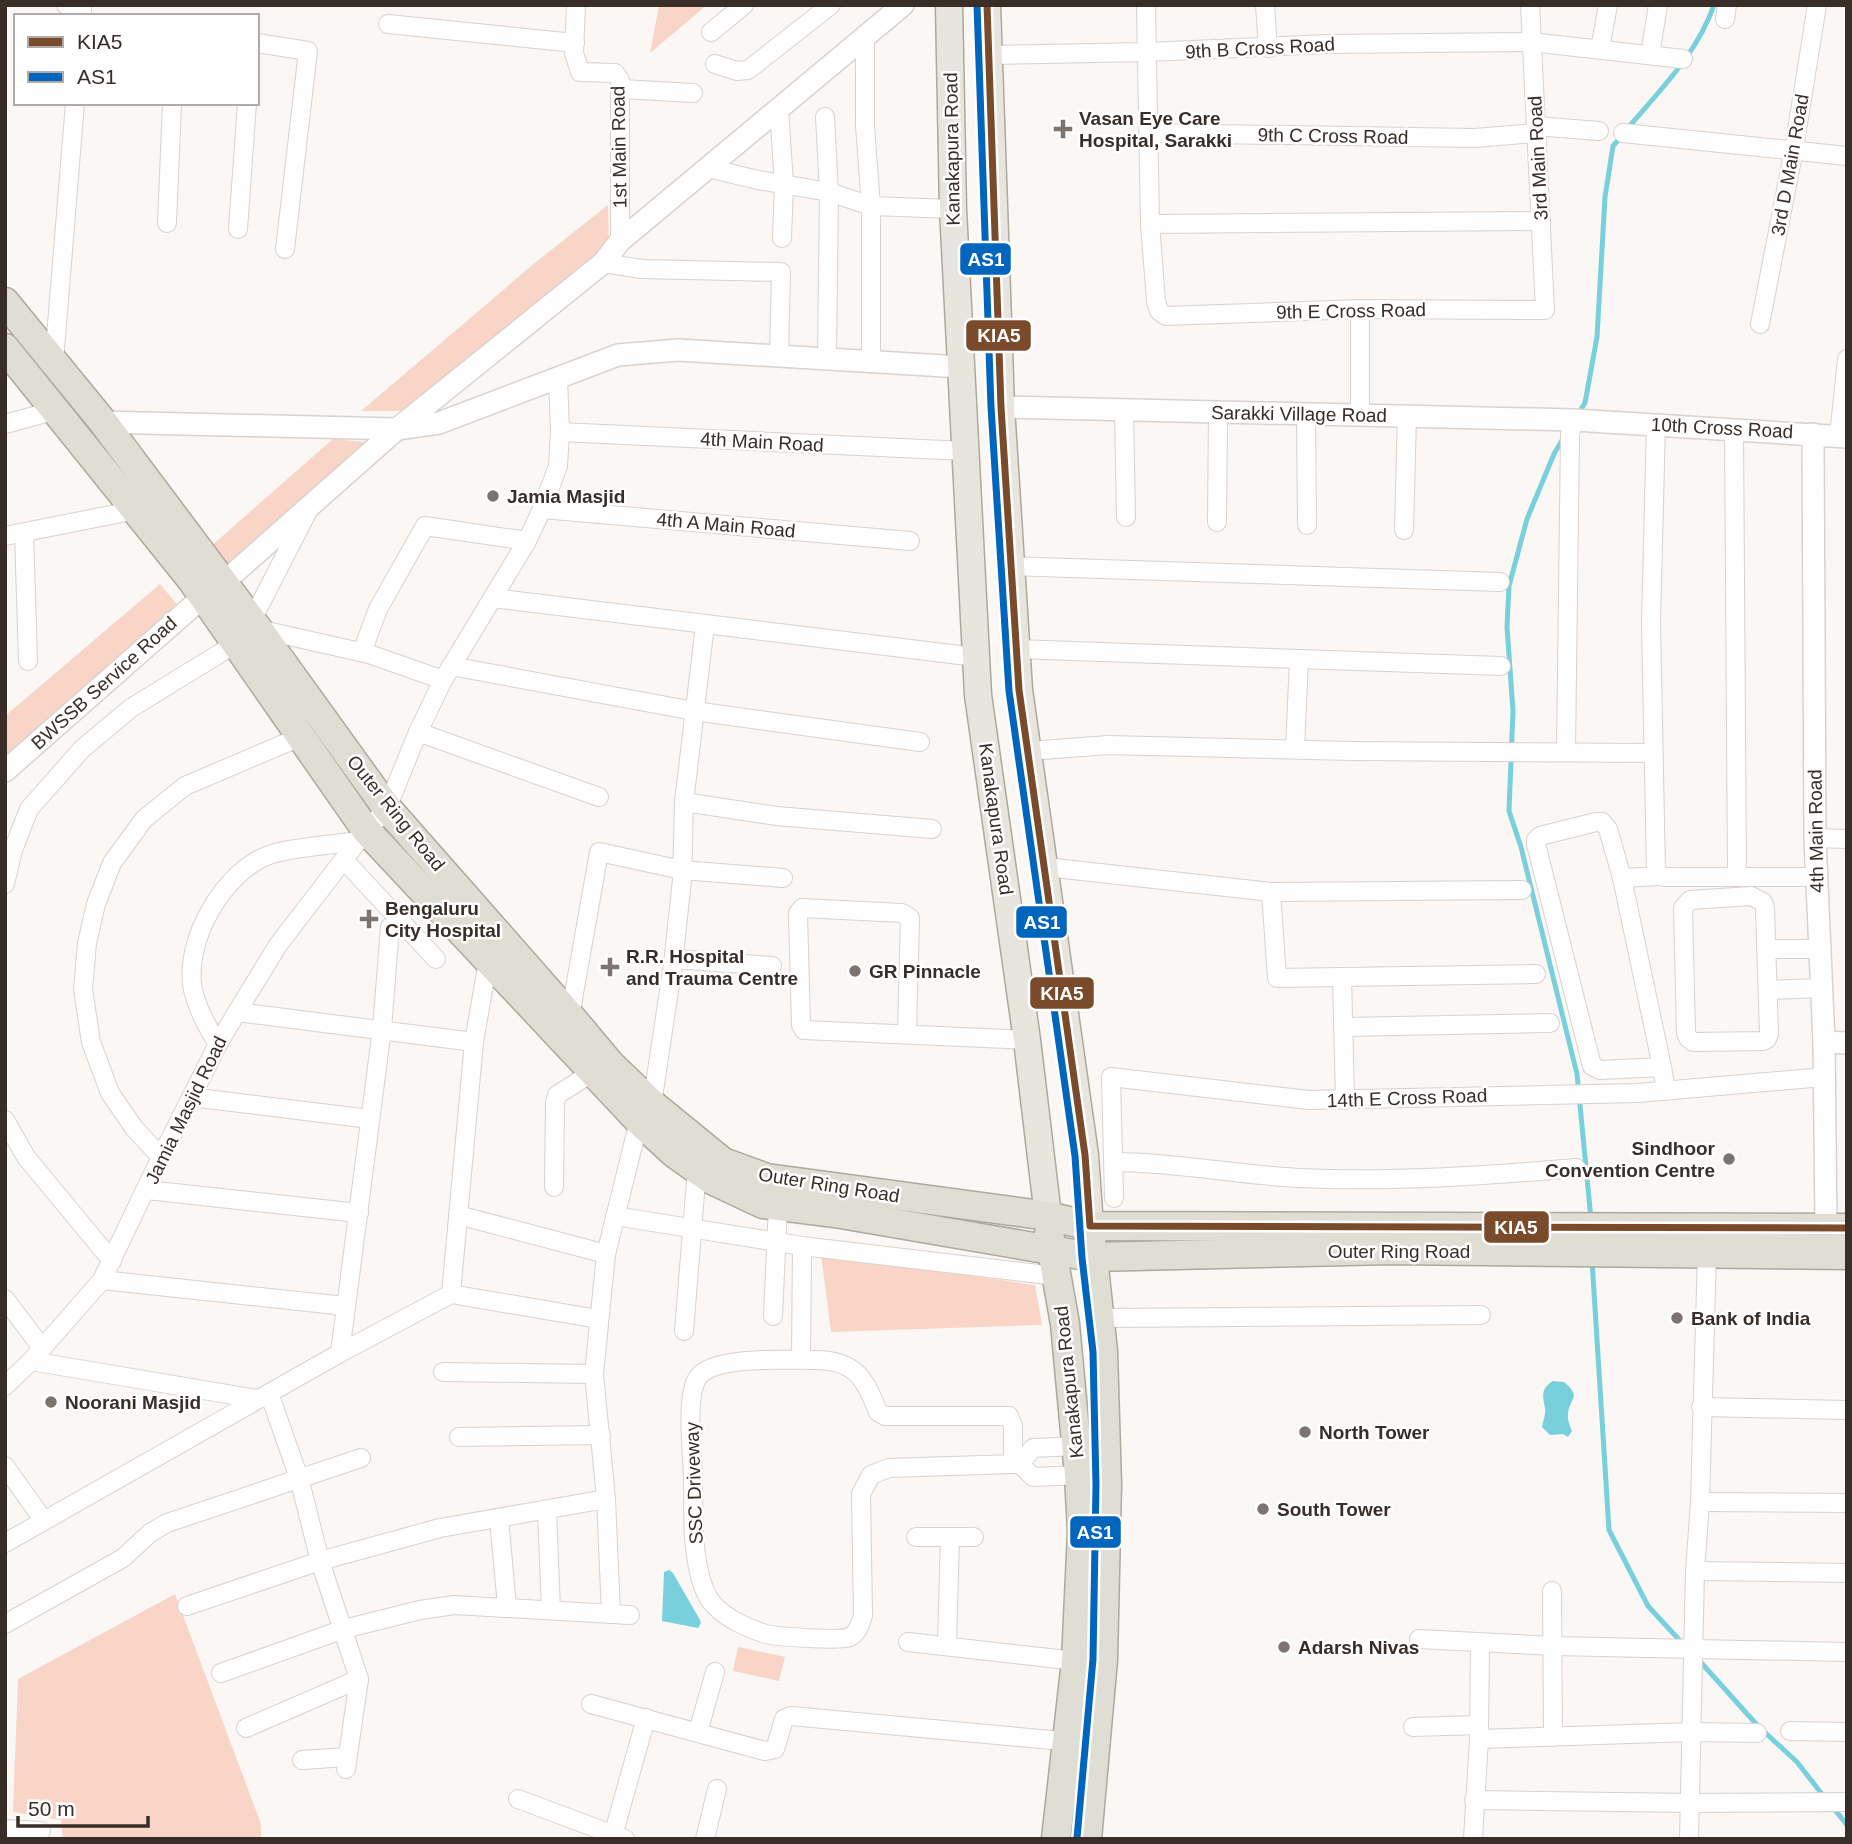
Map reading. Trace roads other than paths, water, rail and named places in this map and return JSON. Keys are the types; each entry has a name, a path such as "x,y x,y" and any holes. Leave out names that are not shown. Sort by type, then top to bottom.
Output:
{"highway":[{"name":"Outer Ring Road","path":"5,302 103,422 214,589 387,808 611,1065 674,1153 712,1180 763,1203 835,1213 1054,1263 1092,1257 1391,1250 1836,1228"},
{"name":"Outer Ring Road","path":"5,348 136,510 214,589"},
{"name":"Outer Ring Road","path":"248,631 300,737 362,836 488,961 593,1072 645,1112 723,1162 767,1178 1048,1216 1090,1226 1592,1239 1707,1252 1847,1255"},
{"name":"Kanakapura Road","path":"1048,1216 1065,1324 1082,1532 1076,1661 1056,1839"},
{"name":"Kanakapura Road","path":"1087,1839 1103,1660 1107,1485 1100,1318 1090,1226"}],"main road":[{"name":"Kanakapura Road","path":"949,5 953,208 978,695 1027,1040 1048,1216"},
{"name":"Kanakapura Road","path":"986,5 1001,407 1019,690 1085,1155 1090,1226"}],"street":[{"name":"1st Main Road","path":"576,5 574,53 580,72 615,73 622,89 620,241"},
{"path":"711,32 744,5"},
{"path":"715,64 737,71 748,70 831,5"},
{"name":"BWSSB Service Road","path":"5,771 397,429 603,263 620,241 904,5"},
{"path":"1146,5 1150,224 1541,221"},
{"path":"1265,5 1268,48"},
{"name":"3rd Main Road","path":"1530,5 1545,310"},
{"path":"1600,49 1608,5"},
{"path":"1650,55 1658,5"},
{"name":"3rd D Main Road","path":"1760,324 1794,149 1816,5"},
{"path":"388,24 575,43"},
{"path":"865,36 865,126 872,206 871,362"},
{"name":"9th B Cross Road","path":"988,55 1147,52 1327,44 1531,42 1683,59"},
{"path":"259,43 307,51 285,249"},
{"path":"622,89 693,93"},
{"path":"54,361 75,105"},
{"path":"167,223 172,105"},
{"path":"238,229 247,105"},
{"path":"779,109 784,184 782,238"},
{"path":"825,117 829,191 827,359"},
{"name":"9th C Cross Road","path":"1150,133 1475,138 1536,130 1600,131"},
{"path":"1623,132 1847,156"},
{"path":"708,168 829,191 872,206 953,208"},
{"name":"9th E Cross Road","path":"1150,224 1156,302 1159,311 1166,316 1360,309 1545,310"},
{"path":"603,263 642,269 780,272 779,356"},
{"path":"1360,309 1360,415"},
{"path":"103,422 397,429 439,423 618,355 678,350 961,367"},
{"path":"1843,437 1847,359"},
{"path":"387,808 418,732 447,673 527,541 541,509 558,466 558,377"},
{"name":"Sarakki Village Road","path":"1001,407 1596,421"},
{"path":"5,424 56,410"},
{"path":"1124,411 1126,517"},
{"path":"1217,522 1218,412"},
{"path":"1306,413 1307,525"},
{"path":"1404,530 1407,416"},
{"path":"1566,752 1570,434 1574,420"},
{"name":"10th Cross Road","path":"1596,421 1843,437"},
{"path":"1656,425 1651,623 1656,872 1659,876"},
{"path":"1734,429 1737,877"},
{"name":"4th Main Road","path":"560,432 965,451"},
{"name":"4th Main Road","path":"1813,433 1816,877 1824,1077 1836,1228"},
{"path":"5,884 13,850 29,809 82,750 131,708 248,631 311,505"},
{"name":"4th A Main Road","path":"541,509 910,541"},
{"path":"5,536 136,510"},
{"path":"362,652 377,609 425,526 527,541"},
{"path":"24,533 28,661"},
{"path":"1012,566 1500,582"},
{"path":"493,597 976,657"},
{"path":"611,1614 606,1499 594,1374 598,1319 606,1254 645,1112 674,959 682,870 684,802 705,625"},
{"path":"248,631 362,652 447,673 920,742"},
{"path":"1016,649 1502,666"},
{"path":"1295,749 1299,659"},
{"path":"418,732 599,797"},
{"path":"161,1157 134,1128 110,1093 91,1042 83,989 87,943 96,904 112,863 144,819 185,786 300,737"},
{"path":"1029,751 1108,745 1653,753"},
{"path":"684,802 778,816 932,829"},
{"name":"Jamia Masjid Road","path":"5,1386 102,1280 191,1097 237,1012 278,945 362,836 387,808"},
{"path":"1661,1067 1600,1070 1592,1066 1536,840 1540,836 1602,822 1608,829 1622,878 1666,1091"},
{"path":"218,1044 200,1015 193,988 193,959 204,923 220,894 243,870 271,855 362,836"},
{"path":"1815,838 1847,839"},
{"path":"570,1016 599,852 682,870 783,878"},
{"path":"344,860 436,959"},
{"path":"1046,867 1271,892 1522,890"},
{"path":"1622,878 1816,877"},
{"path":"1271,892 1277,978 1536,974"},
{"path":"1751,896 1758,898 1765,908 1766,949 1767,1039 1698,1042 1688,1038 1683,908 1685,903 1695,899 1751,896"},
{"path":"907,1034 910,918 902,914 802,908 798,914 802,1028 808,1031 1027,1040"},
{"path":"340,1353 382,1029 390,927"},
{"path":"1766,949 1820,949"},
{"path":"674,959 772,965"},
{"path":"451,1294 474,1041 488,961"},
{"path":"1342,977 1345,1100"},
{"path":"1768,990 1822,988"},
{"path":"237,1012 474,1041"},
{"path":"1344,1027 1550,1023"},
{"path":"1824,1042 1847,1043"},
{"path":"1632,1069 1638,1093"},
{"path":"554,1187 557,1095 593,1072"},
{"name":"14th E Cross Road","path":"1114,1198 1111,1077 1309,1101 1638,1093 1824,1077"},
{"path":"191,1097 370,1119"},
{"path":"5,1120 26,1157 112,1261"},
{"path":"1114,1162 1144,1162 1298,1178 1479,1177 1576,1168"},
{"path":"684,1331 697,1169"},
{"path":"147,1190 359,1213"},
{"path":"773,1316 778,1206"},
{"path":"458,1215 606,1254"},
{"path":"615,1216 802,1246 1054,1263"},
{"path":"801,1360 802,1246"},
{"path":"1689,1839 1695,1571 1700,1502 1707,1252"},
{"path":"102,1280 345,1306"},
{"path":"5,1543 340,1353 451,1294 598,1319"},
{"path":"5,1299 36,1355 263,1396"},
{"path":"1100,1318 1481,1315"},
{"name":"SSC Driveway","path":"834,1360 862,1378 870,1389 878,1412 885,1416 1009,1416 1013,1426 1017,1464 889,1468 871,1475 861,1494 863,1615 859,1628 850,1637 835,1639 767,1634 740,1623 715,1606 707,1595 695,1545 692,1412 695,1381 703,1372 721,1365 741,1362 834,1360"},
{"path":"443,1372 594,1374"},
{"path":"263,1396 299,1478 320,1562 359,1679 346,1763 302,1760"},
{"path":"1701,1407 1847,1410"},
{"path":"459,1437 601,1435"},
{"path":"1076,1446 1033,1447 1017,1464 1033,1477 1079,1475"},
{"path":"5,1624 123,1558 150,1533 167,1523 361,1458"},
{"path":"5,1465 44,1521"},
{"path":"187,1606 320,1562 440,1528 606,1499"},
{"path":"1700,1502 1847,1503"},
{"path":"547,1510 551,1610"},
{"path":"499,1518 507,1607"},
{"path":"916,1537 974,1537"},
{"path":"947,1645 950,1537"},
{"path":"1695,1571 1847,1573"},
{"path":"1552,1591 1553,1737"},
{"path":"221,1673 344,1629 420,1610 454,1605 630,1615"},
{"path":"1419,1639 1480,1644 1693,1651 1847,1652"},
{"path":"908,1642 1076,1661"},
{"path":"1473,1839 1479,1732 1480,1644"},
{"path":"698,1732 715,1672"},
{"path":"246,1728 359,1679"},
{"path":"591,1704 771,1751 777,1745 784,1718 791,1716 1095,1744"},
{"path":"518,1798 617,1837 646,1718"},
{"path":"1413,1727 1553,1737 1692,1732 1757,1733"},
{"path":"1790,1731 1847,1732"},
{"path":"705,1839 716,1789"},
{"path":"1474,1800 1847,1802"},
{"path":"5,1829 41,1831"}],"water":[{"path":"1553,1381 1564,1382 1574,1395 1568,1414 1572,1431 1568,1437 1563,1434 1550,1435 1542,1427 1545,1410 1543,1393"},
{"path":"669,1570 700,1620 698,1628 662,1621 664,1572"}],"waterway":[{"path":"1627,129 1688,55 1714,5"},
{"path":"1578,414 1585,403 1597,337 1605,197 1613,146 1621,137"},
{"path":"1564,437 1554,454 1527,519 1509,586 1507,627 1513,711 1509,811 1521,847 1577,1074 1591,1219"},
{"path":"1592,1260 1609,1530 1648,1606 1683,1644"},
{"path":"1697,1658 1758,1726 1797,1762 1825,1798"},
{"path":"1831,1805 1847,1825"}],"place":[{"name":"Vasan Eye Care Hospital, Sarakki","path":"1063,129"},
{"name":"Jamia Masjid","path":"493,496"},
{"name":"Bengaluru City Hospital","path":"369,919"},
{"name":"R.R. Hospital and Trauma Centre","path":"610,967"},
{"name":"GR Pinnacle","path":"855,971"},
{"name":"Sindhoor Convention Centre","path":"1729,1159"},
{"name":"Bank of India","path":"1677,1318"},
{"name":"Noorani Masjid","path":"51,1402"},
{"name":"North Tower","path":"1305,1432"},
{"name":"South Tower","path":"1263,1509"},
{"name":"Adarsh Nivas","path":"1284,1647"}]}
